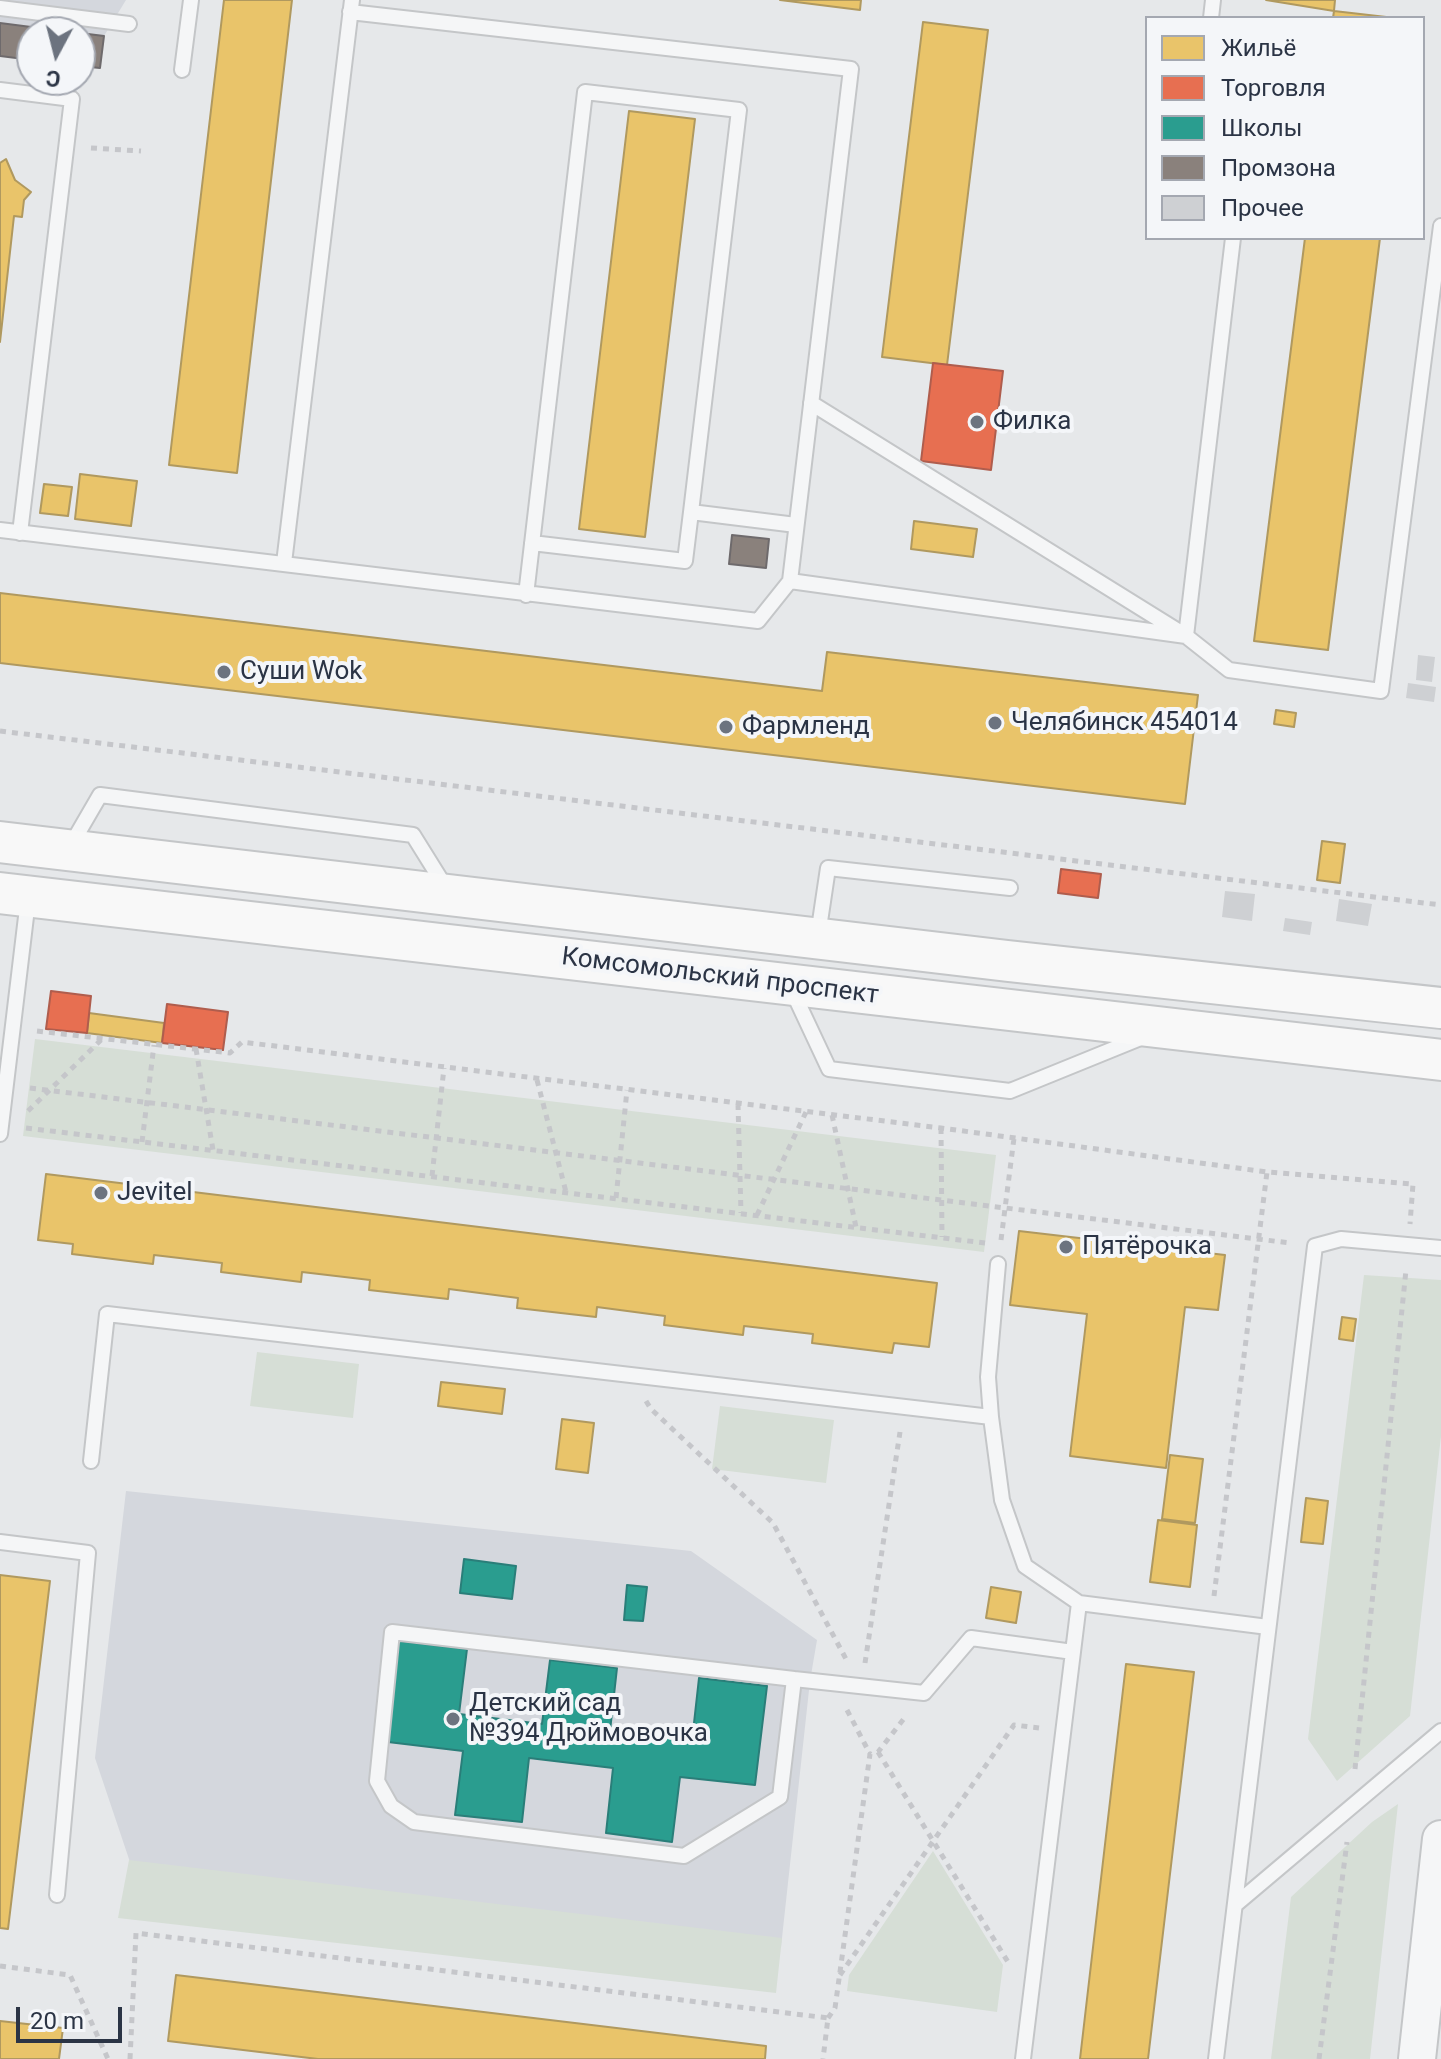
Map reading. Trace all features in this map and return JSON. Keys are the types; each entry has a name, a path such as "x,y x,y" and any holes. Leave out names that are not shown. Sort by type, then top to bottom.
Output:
{"main road":[{"name":"Комсомольский проспект","path":"0,842 1008,961 1441,1008"},
{"path":"14,895 7,881 7,868 11,863 32,860 130,872 186,864"},
{"name":"Комсомольский проспект","path":"14,895 1441,1060"},
{"path":"829,989 816,984 809,977 812,957 824,952 948,966 1008,961"}],"street":[{"path":"1417,2059 1441,1839"}],"lane":[{"path":"182,70 191,0"},
{"path":"0,530 758,621 790,581 851,69 351,6 284,563"},
{"path":"0,8 129,24"},
{"path":"0,90 72,99 20,533"},
{"path":"526,595 532,543 585,92 739,110 685,561 532,543"},
{"path":"811,403 1186,636 1229,670 1381,691 1441,226"},
{"path":"1186,636 1233,240"},
{"path":"691,512 796,525"},
{"path":"790,581 1186,636"},
{"path":"68,850 100,795 413,835 450,895"},
{"path":"818,939 828,868 1010,888"},
{"path":"0,1134 13,1029 14,895"},
{"path":"789,984 829,1069 1010,1091 1165,1028"},
{"path":"1216,2059 1315,1246 1341,1239 1441,1248"},
{"path":"998,1264 988,1377 991,1417 1002,1500 1025,1566 1079,1603 1268,1627"},
{"path":"91,1461 107,1314 991,1417"},
{"path":"0,1542 88,1553 57,1895"},
{"path":"1023,2059 1079,1603"},
{"path":"794,1679 780,1797 684,1856 414,1822 391,1806 377,1781 392,1632 924,1693 971,1638 1073,1652"},
{"path":"1235,1905 1441,1731"}],"path":[{"path":"66,146 141,151"},
{"path":"0,731 1441,905"},
{"path":"13,1029 230,1053 242,1042 941,1128 1267,1172 1413,1184 1352,1806 1319,2059"},
{"path":"19,1120 101,1039"},
{"path":"142,1142 154,1045"},
{"path":"196,1049 213,1150"},
{"path":"432,1176 444,1068"},
{"path":"537,1080 553,1152 566,1192"},
{"path":"6,1085 1315,1246"},
{"path":"616,1198 627,1090"},
{"path":"738,1104 741,1213"},
{"path":"757,1215 806,1112"},
{"path":"832,1115 856,1227"},
{"path":"1,1125 1001,1244"},
{"path":"941,1128 942,1237"},
{"path":"998,1264 1014,1138"},
{"path":"1199,1596 1214,1597 1267,1172"},
{"path":"632,1375 651,1409 773,1523 862,1688"},
{"path":"862,1688 904,1405"},
{"path":"823,2059 828,2018 835,2008 870,1754 833,1684"},
{"path":"870,1754 878,1752 924,1693"},
{"path":"840,1975 1014,1725 1064,1730"},
{"path":"878,1752 1032,2000"},
{"path":"130,2059 136,1933 828,2018"},
{"path":"0,1966 70,1975 108,2059"}],"shaded area":[{"path":"0,0 126,0 96,46 96,16 16,16 16,44 0,56"},
{"path":"35,1039 996,1155 984,1252 23,1136"},
{"path":"1364,1275 1441,1280 1441,1436 1410,1716 1337,1781 1308,1739"},
{"path":"257,1352 359,1364 353,1418 250,1406"},
{"path":"720,1406 834,1420 826,1483 712,1469"},
{"name":"Детский сад №394 Дюймовочка","path":"126,1491 691,1551 817,1640 781,1947 133,1871 95,1758"},
{"path":"1398,1804 1370,2059 1271,2059 1291,1897 1372,1822"},
{"path":"933,1851 1003,1965 997,2012 847,1991 849,1975"},
{"path":"129,1860 782,1938 776,1993 118,1918"}],"building: Жильё":[{"path":"224,0 292,0 237,473 169,465"},
{"path":"780,0 861,0 860,10"},
{"path":"1266,0 1335,0 1334,11"},
{"path":"1334,11 1378,16 1333,16"},
{"path":"923,22 988,30 947,365 882,357"},
{"path":"629,111 695,119 645,537 579,529"},
{"path":"6,159 15,180 31,192 24,200 22,217 14,216 0,342 0,163"},
{"path":"1305,240 1380,240 1328,650 1254,641"},
{"path":"80,474 137,481 131,526 75,519"},
{"path":"44,484 72,487 68,516 40,513"},
{"path":"914,521 977,529 973,557 911,549"},
{"path":"0,593 822,691 827,652 1198,695 1185,804 0,663"},
{"path":"1276,710 1296,713 1294,727 1274,724"},
{"path":"1322,841 1345,844 1340,883 1317,880"},
{"path":"89,1013 164,1023 162,1043 87,1033"},
{"path":"46,1174 937,1283 929,1347 894,1343 892,1353 812,1343 813,1334 744,1326 743,1335 664,1325 665,1316 597,1307 596,1317 517,1308 518,1298 449,1289 448,1299 369,1290 370,1280 302,1272 301,1282 221,1272 222,1263 154,1255 153,1264 72,1254 73,1244 38,1240"},
{"path":"1019,1231 1225,1255 1218,1310 1185,1307 1166,1468 1070,1456 1087,1314 1010,1305"},
{"path":"1342,1317 1356,1319 1353,1341 1339,1339"},
{"path":"441,1382 505,1389 502,1414 438,1406"},
{"path":"562,1419 594,1423 588,1473 556,1469"},
{"path":"1170,1455 1203,1459 1195,1523 1162,1519"},
{"path":"1306,1498 1328,1501 1323,1544 1301,1542"},
{"path":"1158,1520 1197,1525 1190,1587 1150,1582"},
{"path":"0,1575 50,1581 8,1929 0,1928"},
{"path":"991,1587 1021,1592 1016,1623 986,1618"},
{"path":"1126,1664 1194,1672 1148,2059 1080,2059"},
{"path":"176,1975 766,2046 765,2059 318,2059 168,2041"},
{"path":"0,2021 63,2028 59,2059 0,2059"}],"building: Торговля":[{"path":"933,363 1003,371 991,470 921,461"},
{"path":"1061,869 1101,874 1098,898 1058,893"},
{"path":"51,991 91,996 87,1033 46,1029"},
{"path":"167,1004 228,1012 223,1050 162,1043"}],"building: Школы":[{"path":"464,1559 516,1566 512,1599 460,1593"},
{"path":"627,1585 647,1587 643,1621 624,1620"},
{"path":"399,1641 467,1649 459,1714 542,1724 550,1660 617,1668 610,1731 692,1741 699,1678 767,1686 755,1785 680,1777 672,1842 606,1833 613,1768 529,1758 522,1822 455,1815 463,1751 388,1742"}],"building: Промзона":[{"path":"0,23 16,25 16,58 0,56"},
{"path":"96,35 104,36 100,68 96,68"},
{"path":"732,535 769,539 766,568 729,564"}],"building: Прочее":[{"path":"1418,655 1435,657 1432,682 1416,680"},
{"path":"1408,683 1436,687 1434,702 1406,698"},
{"path":"1225,891 1255,894 1252,921 1222,917"},
{"path":"1339,899 1372,904 1368,926 1336,921"},
{"path":"1285,918 1312,922 1310,935 1283,931"}],"place":[{"name":"Филка","path":"977,422"},
{"name":"Суши Wok","path":"224,672"},
{"name":"Челябинск 454014","path":"995,723"},
{"name":"Фармленд","path":"726,727"},
{"name":"Jevitel","path":"101,1193"},
{"name":"Пятёрочка","path":"1066,1247"},
{"name":"Детский сад №394 Дюймовочка","path":"453,1719"}]}
